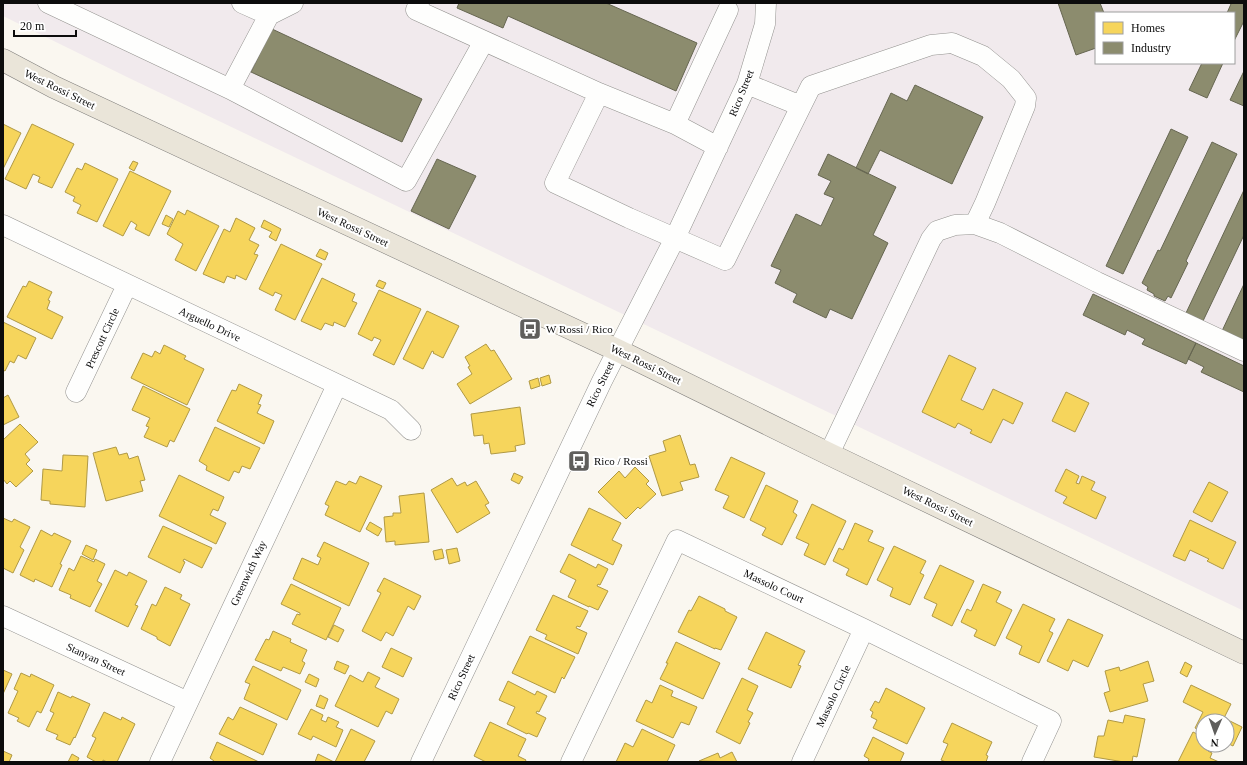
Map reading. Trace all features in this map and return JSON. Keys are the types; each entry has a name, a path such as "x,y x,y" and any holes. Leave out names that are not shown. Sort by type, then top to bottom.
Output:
{"main road":[{"name":"West Rossi Street","path":"3,60 54,87 617,350 829,454 1244,653"}],"street":[{"path":"48,3 230,89 406,182 484,41"},
{"path":"242,3 269,15"},
{"path":"230,89 269,15 293,3"},
{"path":"419,3 416,10 599,93 675,124 718,147"},
{"name":"Rico Street","path":"420,762 617,350 675,238 747,84 765,24 766,3"},
{"path":"675,124 728,10"},
{"path":"599,93 555,183 629,218 725,260 811,86 931,45 952,42 983,56 1012,79 1026,98 1023,113 975,224"},
{"path":"747,84 801,106"},
{"path":"829,454 931,239 937,231 955,225 975,224 1000,233 1097,282 1244,351"},
{"name":"Arguello Drive","path":"3,225 391,410 412,430"},
{"name":"Prescott Circle","path":"76,392 127,285"},
{"name":"Greenwich Way","path":"160,762 337,385"},
{"name":"Massolo Court","path":"571,762 677,540 1052,721 1032,762"},
{"name":"Stanyan Street","path":"3,616 188,702"},
{"name":"Massolo Circle","path":"802,762 864,629"}],"shaded area":[{"path":"3,3 1244,3 1244,611 129,78 3,16"}],"building: Homes":[{"path":"3,124 21,133 3,169"},
{"path":"32,124 74,144 52,188 38,182 40,177 33,174 26,189 5,179"},
{"path":"133,161 138,163 134,171 129,168"},
{"path":"85,163 118,179 97,222 77,213 81,205 73,201 75,197 65,192 77,168 82,170"},
{"path":"130,171 171,191 149,236 135,229 137,225 131,221 123,236 103,226"},
{"path":"187,210 219,226 196,271 175,260 183,244 167,234 178,211 185,215"},
{"path":"166,215 173,219 169,227 162,224"},
{"path":"236,218 255,228 249,240 259,245 254,254 258,255 246,280 236,275 235,279 227,276 224,283 203,274 224,229 230,232"},
{"path":"264,220 281,229 276,241 269,237 272,232 261,227"},
{"path":"281,244 322,264 295,320 275,310 282,295 275,292 273,296 259,289"},
{"path":"320,249 328,253 325,260 316,256"},
{"path":"322,278 355,294 352,301 357,303 345,327 334,322 333,326 325,323 321,330 301,321"},
{"path":"379,280 386,283 383,289 376,286"},
{"path":"29,281 52,292 48,300 50,301 47,309 63,317 52,339 7,317 23,286 26,287"},
{"path":"379,290 421,309 394,365 373,355 381,340 374,337 372,341 358,334"},
{"path":"427,311 459,326 443,358 432,351 423,369 403,359"},
{"path":"3,322 36,338 26,359 18,355 14,363 10,361 5,371 3,370"},
{"path":"486,344 491,351 494,350 512,379 470,404 457,384 472,374 465,357"},
{"path":"164,345 186,356 184,359 204,369 187,405 131,378 143,353 152,357 155,351 160,354"},
{"path":"949,355 976,368 961,400 983,410 993,389 1023,403 1013,424 1003,419 991,443 970,433 972,430 958,423 955,428 922,412"},
{"path":"549,375 551,383 542,386 540,378"},
{"path":"538,378 540,386 531,389 529,381"},
{"path":"239,384 262,395 258,404 261,405 257,413 274,421 264,444 217,421 232,390 236,391"},
{"path":"143,386 190,409 174,442 170,440 167,447 144,437 149,427 146,426 150,418 132,410"},
{"path":"1066,392 1089,403 1075,432 1052,421"},
{"path":"8,395 19,417 3,425 3,398"},
{"path":"520,407 525,444 515,446 516,451 491,454 489,443 484,444 483,435 474,436 471,414"},
{"path":"20,424 38,442 25,454 30,460 26,464 33,471 16,487 10,481 7,484 3,479 3,440"},
{"path":"215,427 260,448 250,469 242,466 239,473 234,471 229,481 206,470 207,466 199,461"},
{"path":"680,435 690,465 695,464 699,477 680,482 683,490 662,496 649,456 666,451 663,441"},
{"path":"116,447 119,455 127,453 129,459 138,456 145,480 140,481 143,491 106,501 93,453"},
{"path":"63,455 88,456 85,507 50,504 50,501 41,500 43,469 62,471"},
{"path":"731,457 765,473 744,518 723,508 729,496 715,490"},
{"path":"635,467 649,481 646,484 656,494 640,509 638,507 626,519 598,492 619,471 625,478"},
{"path":"1066,469 1079,476 1076,483 1079,484 1082,476 1095,482 1091,490 1106,497 1096,519 1063,503 1067,497 1055,491"},
{"path":"514,473 523,477 519,484 511,480"},
{"path":"179,475 224,497 218,511 213,509 210,515 226,523 216,544 159,516"},
{"path":"360,476 382,486 360,532 325,515 329,506 325,504 336,481 346,485 349,481 356,484"},
{"path":"452,478 457,486 465,482 467,486 476,481 489,503 485,505 490,513 457,533 431,490"},
{"path":"1209,482 1228,492 1212,522 1193,512"},
{"path":"766,485 798,501 793,512 797,515 782,545 762,535 766,528 750,520"},
{"path":"424,493 429,542 395,545 395,541 386,542 384,517 393,516 393,513 401,513 399,496"},
{"path":"812,504 846,521 825,565 804,555 809,544 796,538"},
{"path":"589,508 621,523 612,540 622,545 613,565 571,545"},
{"path":"3,518 12,522 14,519 30,527 20,547 24,550 13,573 3,568"},
{"path":"1190,520 1236,542 1223,569 1207,561 1209,559 1190,550 1185,561 1173,556"},
{"path":"370,522 382,529 378,536 366,529"},
{"path":"855,523 873,531 868,541 884,548 867,585 846,575 849,569 833,561 839,548 843,550"},
{"path":"163,526 212,548 202,568 184,559 183,561 185,562 180,573 148,557"},
{"path":"41,530 52,536 54,533 71,541 60,564 62,565 52,587 35,579 34,582 20,575"},
{"path":"324,542 369,563 349,606 293,579 302,558 318,565 321,558 317,556"},
{"path":"86,545 97,550 93,560 82,554"},
{"path":"894,546 926,561 920,573 924,575 910,605 890,596 893,588 877,580"},
{"path":"457,548 460,561 449,564 446,550"},
{"path":"442,549 444,558 435,560 433,551"},
{"path":"569,554 596,568 598,564 608,569 600,585 598,584 597,586 608,591 598,610 568,597 576,580 560,572"},
{"path":"81,556 94,562 95,559 105,564 97,581 102,584 90,607 70,598 71,595 59,590 69,568 74,571"},
{"path":"940,565 974,581 952,626 932,616 937,604 924,598"},
{"path":"115,570 127,576 129,572 147,581 135,605 138,606 128,627 95,611"},
{"path":"384,578 421,596 414,610 408,606 393,636 386,632 381,641 362,631 381,593 377,591"},
{"path":"291,584 341,608 326,640 292,624 297,614 300,615 300,613 281,604"},
{"path":"983,584 1001,592 996,602 1012,610 995,646 974,636 977,630 961,622 967,609 971,611"},
{"path":"165,587 182,595 180,599 190,604 170,646 141,629 152,604 156,606"},
{"path":"553,595 588,611 580,627 577,626 576,628 587,633 578,654 545,639 547,635 536,630"},
{"path":"699,596 737,617 721,650 715,649 678,632 689,610 691,611"},
{"path":"1023,604 1055,619 1049,631 1053,633 1039,663 1019,654 1022,646 1006,638"},
{"path":"1068,619 1103,635 1088,667 1073,660 1068,671 1047,661"},
{"path":"334,625 344,630 338,642 328,637"},
{"path":"273,631 291,639 290,642 307,650 302,661 305,663 300,674 283,667 281,671 255,660 266,639 269,640"},
{"path":"766,632 805,651 798,665 801,666 791,688 748,669"},
{"path":"530,636 575,657 564,679 562,677 555,693 512,673"},
{"path":"676,642 720,663 703,699 660,679"},
{"path":"391,648 412,658 403,677 382,667"},
{"path":"337,661 349,666 345,674 334,669"},
{"path":"1148,661 1154,681 1143,684 1148,701 1110,712 1104,693 1110,691 1105,671 1119,667 1120,671"},
{"path":"1185,662 1192,666 1187,677 1180,673"},
{"path":"253,666 301,690 287,720 244,699 250,684 245,682"},
{"path":"3,670 12,674 3,694"},
{"path":"368,672 380,678 375,687 399,699 392,714 386,711 378,727 335,706 350,675 363,682"},
{"path":"21,673 30,677 31,674 54,685 41,713 37,711 29,727 17,721 19,718 8,713 18,691 14,689"},
{"path":"309,674 319,679 316,687 305,682"},
{"path":"742,678 758,686 747,710 753,713 740,744 716,732"},
{"path":"508,681 535,695 537,691 547,696 539,712 537,711 536,713 546,718 537,737 528,733 527,734 507,724 515,707 499,700"},
{"path":"660,685 673,691 671,696 697,707 689,725 681,722 673,738 636,721 646,700 652,703"},
{"path":"1191,685 1231,704 1226,713 1202,713 1183,702"},
{"path":"886,688 925,708 907,744 873,728 877,720 871,717 873,712 870,710 875,701 879,703"},
{"path":"58,692 90,704 75,738 74,737 70,745 56,739 58,735 46,730 54,713 50,711"},
{"path":"320,695 328,699 324,709 316,706"},
{"path":"240,707 277,724 263,755 219,734 228,717 233,720"},
{"path":"311,709 323,715 321,720 326,722 328,717 339,722 336,727 343,730 336,747 313,736 311,740 298,734"},
{"path":"104,712 121,720 122,717 135,724 117,762 107,762 103,760 103,762 96,762 87,757 96,738 92,736"},
{"path":"1125,715 1145,719 1137,757 1133,756 1132,762 1124,762 1094,757 1098,736 1104,736 1108,720 1123,723"},
{"path":"490,722 526,739 518,756 526,760 525,762 486,762 474,756"},
{"path":"952,723 992,742 986,755 988,756 986,762 946,762 941,760 948,744 943,742"},
{"path":"1235,724 1242,727 1235,742"},
{"path":"351,729 375,741 364,762 335,762"},
{"path":"642,729 675,745 667,762 616,762 625,743 633,747"},
{"path":"1193,732 1195,733 1195,753 1212,753 1210,758 1219,762 1178,762"},
{"path":"873,737 904,753 900,762 868,762 869,759 864,756"},
{"path":"217,742 259,762 214,762 210,758"},
{"path":"3,751 12,755 9,762 3,762"},
{"path":"732,752 737,762 699,761 718,753 720,758"},
{"path":"72,754 79,758 77,762 68,762"},
{"path":"318,754 334,762 315,762"}],"building: Industry":[{"path":"459,3 606,3 697,43 676,91 508,16 503,28 457,8"},
{"path":"1058,3 1100,3 1104,12 1095,12 1095,48 1076,55"},
{"path":"1228,3 1244,3 1244,21 1235,39 1235,12 1227,12 1231,4"},
{"path":"272,29 422,99 402,142 251,72"},
{"path":"1202,64 1223,64 1207,98 1189,90"},
{"path":"1244,71 1244,106 1230,100"},
{"path":"915,85 983,117 952,184 880,150 868,174 856,168 891,93 907,101"},
{"path":"1171,129 1188,137 1123,274 1106,266"},
{"path":"1212,142 1237,154 1186,261 1188,263 1171,298 1168,296 1165,301 1154,296 1154,294 1147,290 1148,287 1142,283 1158,250 1160,251"},
{"path":"828,154 896,187 873,235 888,243 852,319 830,309 826,318 793,302 797,294 775,283 781,270 771,266 796,214 821,226 834,198 824,194 831,181 818,175"},
{"path":"437,159 476,176 449,229 411,211"},
{"path":"1244,190 1244,235 1203,321 1186,313"},
{"path":"1244,284 1244,341 1222,331"},
{"path":"1093,294 1196,343 1186,364 1142,344 1145,339 1127,330 1125,335 1083,315"},
{"path":"1196,343 1244,366 1244,392 1201,372 1204,367 1188,359"}],"place":[{"name":"W Rossi / Rico","path":"530,329"},
{"name":"Rico / Rossi","path":"579,461"}]}
